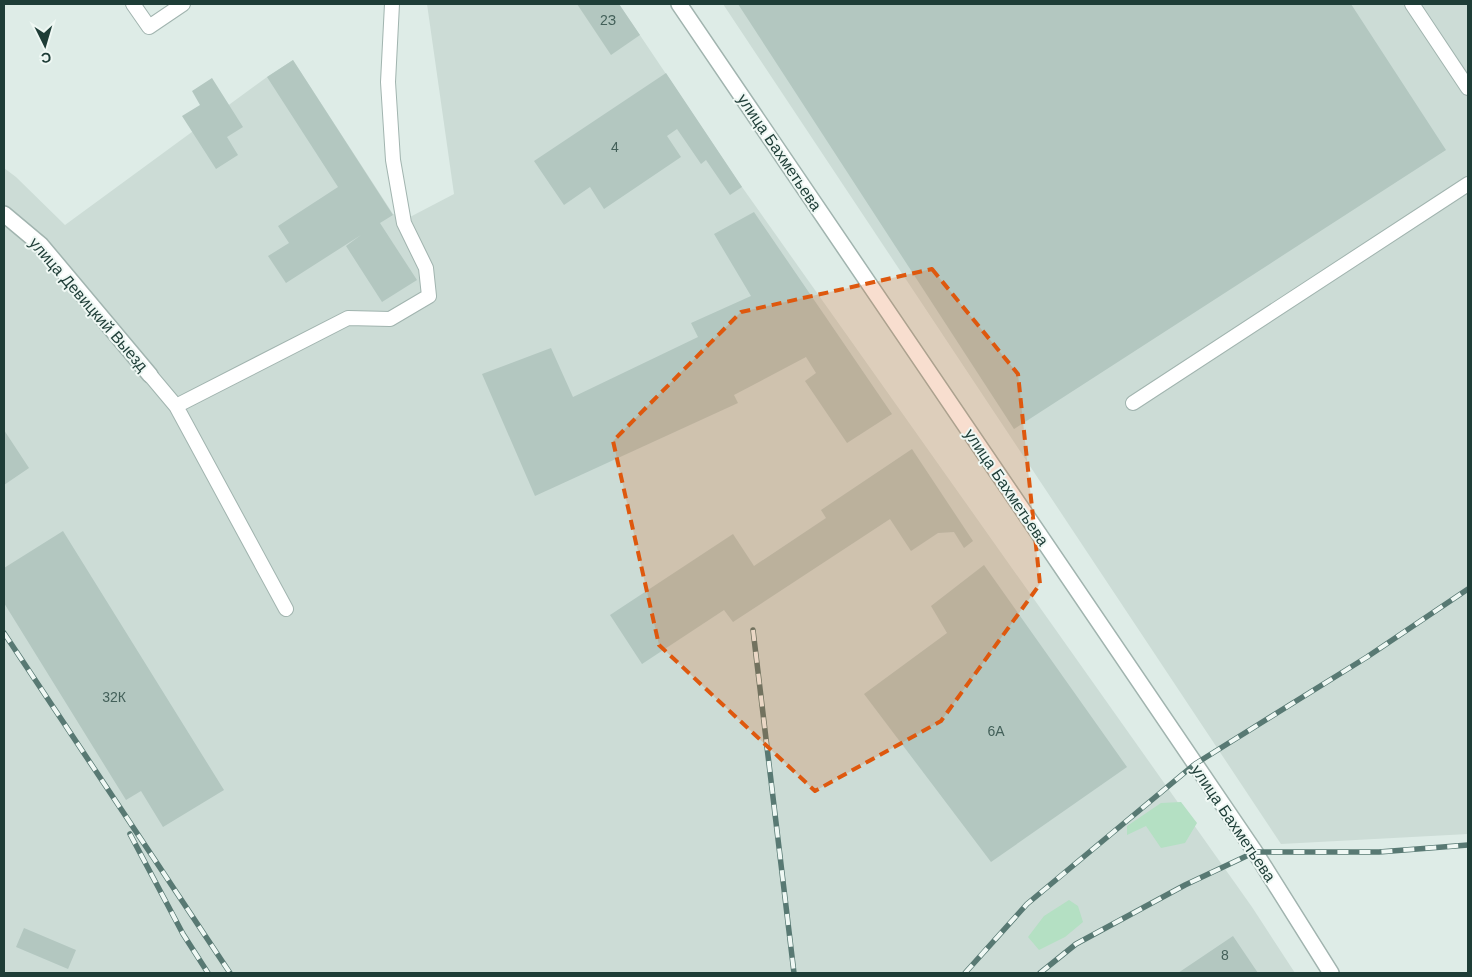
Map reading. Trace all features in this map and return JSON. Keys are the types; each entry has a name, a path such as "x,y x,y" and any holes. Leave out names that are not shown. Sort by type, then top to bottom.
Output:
{"street":[{"name":"улица Бахметьева","path":"679,4 1255,852 1331,973"},
{"name":"улица Девицкий Выезд","path":"4,214 41,245 150,375"}],"lane":[{"path":"133,4 149,27 184,4"},
{"path":"176,406 348,318 390,319 429,296 426,268 404,223 393,160 388,82 392,4"},
{"path":"1412,4 1468,88"},
{"path":"1133,404 1468,184"},
{"path":"150,375 176,406 286,609"}],"highlighted area":[{"path":"932,269 1018,374 1040,584 941,721 815,791 659,645 613,441 741,312"}],"shaded area":[{"path":"427,4 619,4 742,187 1252,907 1295,973 4,973 4,168 16,177 65,225 293,60 393,214 410,217 454,194"},
{"path":"723,4 1468,4 1468,834 1281,844"}],"green space":[{"path":"1181,802 1197,823 1185,843 1161,848 1146,826 1127,835 1127,826 1161,803"},
{"path":"1069,900 1078,906 1083,922 1065,937 1039,950 1028,937 1044,916"}],"building":[{"path":"577,4 619,4 640,35 611,55"},
{"path":"738,4 1351,4 1446,150 1014,429"},
{"path":"293,60 393,215 380,223 417,280 382,302 346,246 361,235 286,283 268,256 289,243 278,226 338,187 267,77"},
{"path":"666,73 742,187 730,195 706,160 701,164 677,129 667,136 681,157 604,209 590,187 564,205 534,161"},
{"path":"212,78 243,127 227,137 238,155 216,169 182,116 200,105 192,91"},
{"path":"754,212 892,414 847,443 805,381 816,373 806,357 734,395 738,403 535,496 482,374 551,348 573,397 698,337 691,323 751,296 714,234"},
{"path":"4,430 29,468 4,485"},
{"path":"912,449 973,541 964,548 954,532 938,533 911,551 890,519 733,622 724,610 642,664 610,615 733,534 754,566 826,518 821,510"},
{"path":"63,531 224,790 163,827 141,791 126,800 4,603 4,568"},
{"path":"984,565 1127,767 991,862 864,694 947,633 931,606"},
{"path":"24,928 76,950 68,969 16,947"},
{"path":"1233,936 1258,973 1178,973"}],"railway":[{"path":"965,973 1027,904 1195,764 1367,657 1468,589"},
{"path":"753,630 794,973"},
{"path":"4,633 230,973"},
{"path":"130,834 183,934 208,973"},
{"path":"1040,973 1076,944 1185,885 1255,852 1379,852 1468,845"}]}
